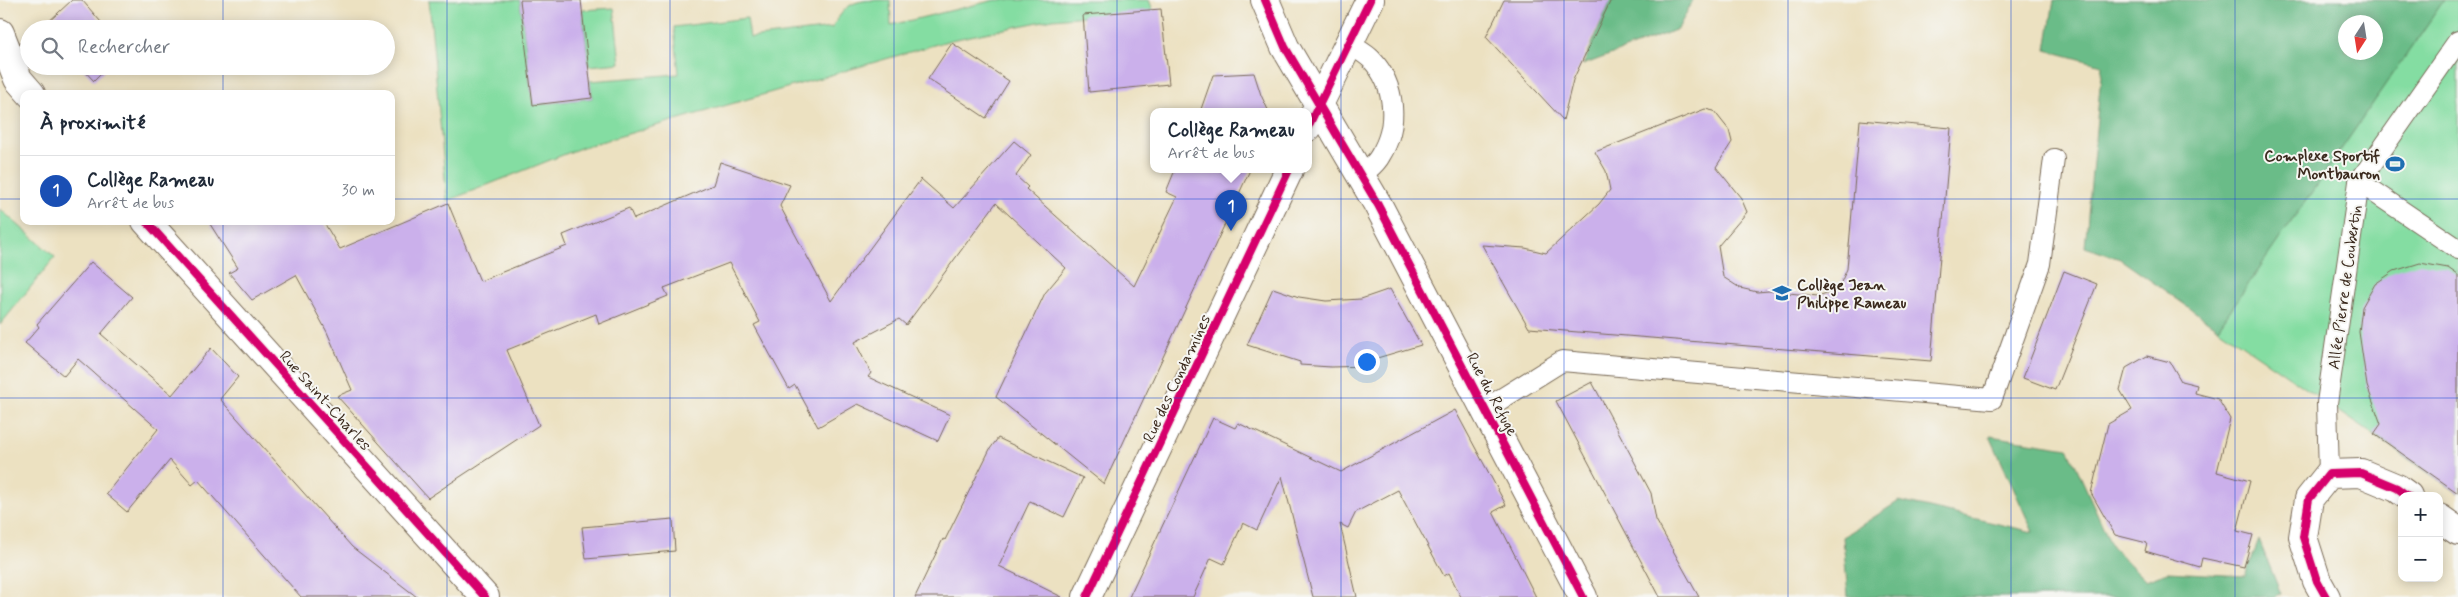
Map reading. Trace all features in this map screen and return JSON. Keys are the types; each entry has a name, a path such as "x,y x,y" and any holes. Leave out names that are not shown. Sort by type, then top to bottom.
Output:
{"street":[{"name":"Rue du Refuge","path":"1265,0 1311,108"},
{"path":"1314,116 1370,0"},
{"path":"0,33 18,79 28,90"},
{"name":"Rue du Refuge","path":"1314,116 1361,176 1378,205 1583,597"},
{"name":"Rue des Condamines","path":"1086,597 1288,173"},
{"name":"Rue Saint-Charles","path":"150,225 485,597"},
{"path":"2326,597 2317,581 2304,537 2309,499 2329,474 2361,473 2402,492"},
{"path":"2443,521 2458,531"}],"lane":[{"name":"Allée Pierre de Coubertin","path":"2329,474 2327,403 2359,182 2458,41"},
{"path":"1348,43 1370,59 1386,81 1393,106 1391,133 1380,157 1361,176"},
{"path":"1485,409 1562,361 1992,399 2040,264 2054,159"},
{"path":"2359,182 2458,249"}],"green space":[{"path":"429,0 520,0 533,105 592,98 590,81 679,74 674,27 747,18 750,38 832,28 848,7 860,1 868,0 890,0 891,25 995,0 1149,0 1153,10 1053,19 951,40 583,147 447,201"},
{"path":"1611,0 1693,0 1678,29 1583,65"},
{"path":"2054,0 2444,0 2218,328 2120,259 2085,247 2102,65 2046,50"},
{"name":"Complexe Sportif Montbauron","path":"2444,0 2458,0 2458,493 2218,328"},
{"path":"614,8 620,63 589,66 582,10"},
{"path":"0,209 55,257 0,325"},
{"path":"1990,436 2068,448 2112,547 2146,580 2167,572 2245,576 2259,540 2281,594 2273,597 1848,597 1843,537 1899,501 2033,532"}],"building":[{"path":"72,0 82,0 99,20 50,20"},
{"path":"520,0 581,0 592,98 533,105"},
{"path":"1504,0 1611,0 1573,80 1563,120 1486,37"},
{"path":"1161,9 1169,84 1089,92 1083,15"},
{"path":"952,43 1009,81 986,118 928,79"},
{"path":"1254,73 1267,108 1201,108 1213,75"},
{"path":"88,75 100,75 94,81"},
{"path":"1705,109 1714,111 1729,130 1732,142 1716,167 1741,198 1747,212 1718,246 1723,277 1740,288 1757,292 1769,291 1818,296 1838,289 1847,269 1860,120 1951,128 1931,361 1529,328 1482,245 1525,248 1546,253 1599,204 1610,190 1606,171 1595,152"},
{"path":"1014,141 1031,155 1016,176 1028,187 1026,189 1134,286 1177,197 1166,192 1174,173 1249,173 1104,484 996,397 1045,293 1066,268 996,203 906,325 899,319 855,342 871,373 868,377 950,415 938,441 858,404 818,427 795,385 789,389 754,325 760,322 729,263 664,288 668,296 599,324 596,314 507,350 539,425 428,498 337,396 352,390 327,332 296,275 252,300 229,273 238,268 211,225 325,225 340,249 448,203 480,281 567,246 563,235 629,208 634,219 713,185 720,162 790,185 780,206 831,301 921,179 954,208"},
{"path":"91,262 132,297 101,334 172,395 211,348 238,377 220,399 352,547 417,597 301,597 198,480 192,485 170,460 127,512 106,494 158,429 78,359 64,376 25,343 39,327 37,324"},
{"path":"2420,263 2448,268 2458,275 2458,493 2374,434 2381,424 2367,386 2359,332 2362,307 2375,284 2394,271"},
{"path":"2064,271 2097,284 2055,390 2023,378"},
{"path":"1273,288 1299,297 1326,301 1361,299 1390,289 1421,345 1367,361 1368,366 1331,367 1300,365 1300,362 1247,345"},
{"path":"2147,356 2170,362 2181,381 2197,385 2195,393 2218,399 2230,419 2217,472 2250,481 2237,531 2253,535 2244,567 2202,558 2200,567 2145,551 2147,543 2115,535 2091,493 2108,424 2132,410 2120,390 2126,368"},
{"path":"1592,382 1651,493 1656,520 1699,597 1660,597 1556,401"},
{"path":"1455,410 1506,505 1493,512 1536,597 1461,597 1449,573 1444,576 1398,490 1356,512 1348,528 1340,524 1357,597 1313,597 1282,476 1257,530 1243,523 1224,564 1211,558 1193,597 1129,597 1213,418 1235,428 1238,423 1341,472"},
{"path":"998,438 1083,478 1064,517 1030,501 999,566 1062,597 915,597 943,539 945,540 990,449"},
{"path":"673,519 675,551 586,559 582,527"}],"cycle path":[{"path":"1265,0 1285,47 1378,205 1583,597"},
{"path":"1312,119 1370,0"},
{"path":"1087,597 1288,173"},
{"path":"150,225 485,597"},
{"path":"2326,597 2317,581 2303,537 2309,499 2329,474 2361,473 2402,492"}],"place":[{"name":"Complexe Sportif Montbauron","path":"2395,164"},
{"name":"Collège Rameau","path":"1231,231"},
{"name":"Collège Jean Philippe Rameau","path":"1782,293"}]}
